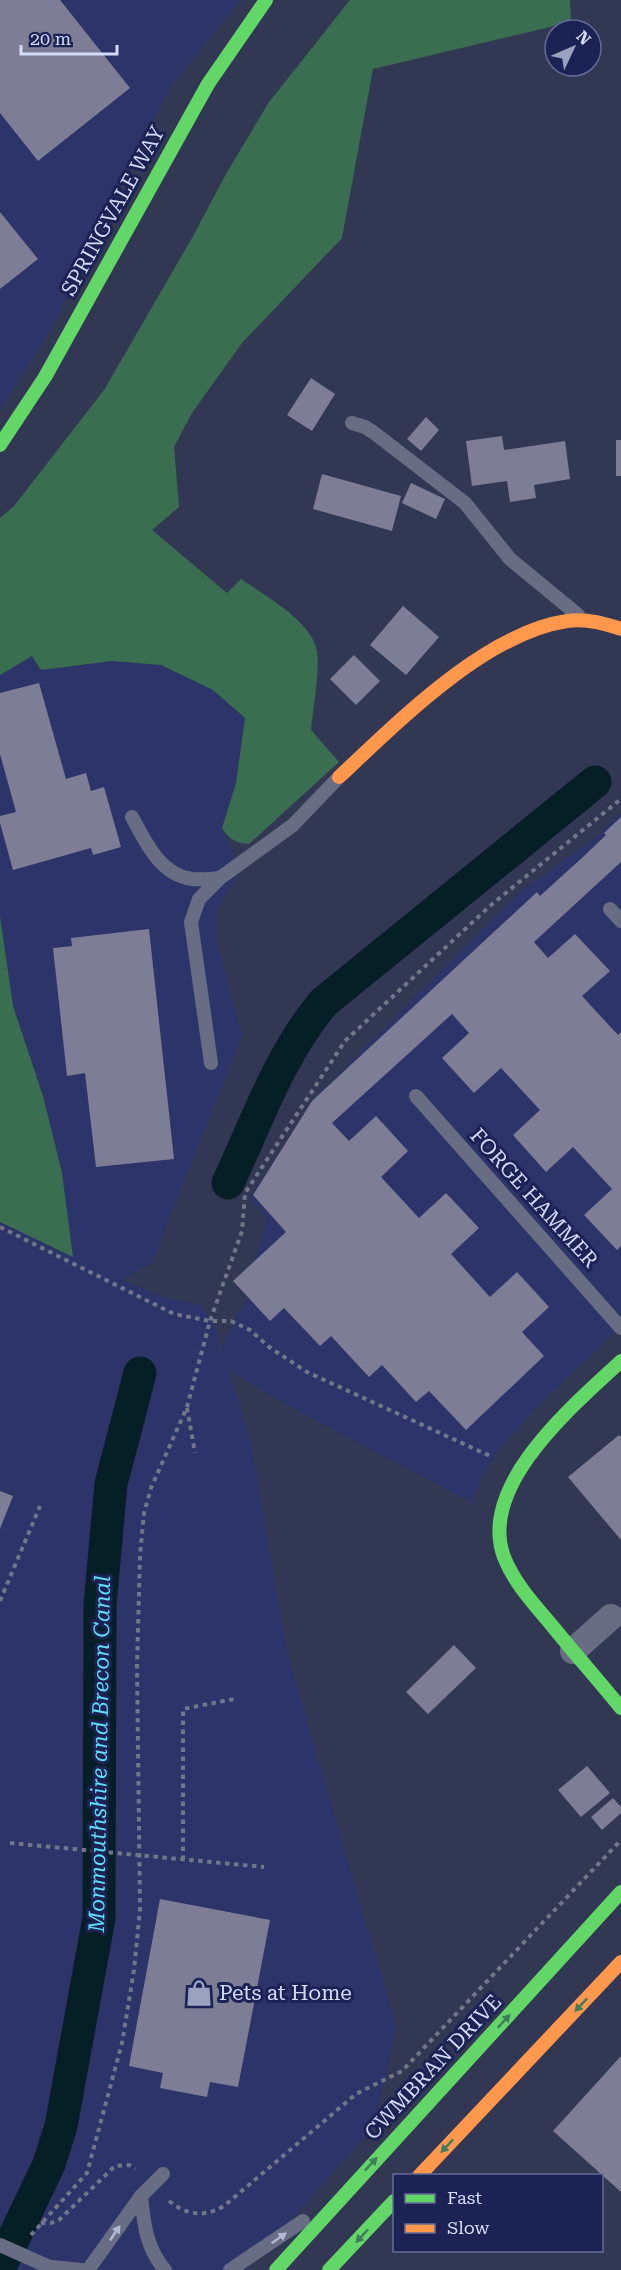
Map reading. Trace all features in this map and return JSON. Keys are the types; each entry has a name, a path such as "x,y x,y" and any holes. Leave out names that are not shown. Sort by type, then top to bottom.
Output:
{"street":[{"name":"SPRINGVALE WAY","path":"0,445 45,377 208,84 266,0"},
{"path":"339,777 401,718 455,676 501,646 548,624 565,621 584,621 621,629"},
{"path":"621,1361 554,1424 520,1469 502,1515 500,1536 503,1554 523,1591 621,1708"},
{"path":"573,1651 611,1617"},
{"name":"CWMBRAN DRIVE","path":"276,2270 621,1893"},
{"path":"420,2174 621,1962"},
{"path":"329,2270 393,2202"}],"lane":[{"path":"352,423 373,432 465,503 510,559 584,621"},
{"path":"211,1063 190,922 200,899 220,878 292,825 339,777"},
{"path":"132,817 150,849 168,868 190,879 220,878"},
{"path":"610,909 621,921"},
{"name":"FORGE HAMMER","path":"416,1096 621,1328"},
{"path":"88,2270 141,2196 163,2174"},
{"path":"230,2270 346,2191"},
{"path":"141,2196 148,2244 165,2270"},
{"path":"0,2245 54,2268 82,2270"}],"path":[{"path":"28,2244 31,2235 40,2223 87,2173 122,2043 134,1970 140,1909 137,1666 143,1524 151,1488 187,1407 210,1321 242,1231 245,1193 345,1041 491,905 621,799"},
{"path":"0,1227 174,1314 210,1321 231,1321 250,1330 269,1347 307,1372 520,1469"},
{"path":"187,1407 195,1453"},
{"path":"0,1601 40,1506"},
{"path":"183,1860 183,1709 234,1699"},
{"path":"166,2198 177,2207 190,2213 204,2215 224,2206 356,2094 402,2071 621,1840"},
{"path":"10,1843 264,1867"},
{"path":"40,2223 59,2220 115,2166 129,2165 136,2170"}],"shaded area":[{"path":"0,0 240,0 170,87 55,322 0,410"},
{"path":"32,656 41,670 112,661 161,665 213,690 245,718 236,783 222,827 240,872 217,909 216,940 242,1035 152,1262 122,1280 160,1296 202,1306 219,1333 216,1357 247,1297 233,1281 254,1261 267,1218 250,1198 312,1101 520,892 599,835 621,813 621,1326 540,1404 499,1449 484,1472 474,1494 473,1503 283,1403 228,1369 251,1442 287,1652 396,2026 388,2070 371,2129 247,2270 0,2270 0,1222 73,1256 43,1096 13,1006 0,916 0,675"}],"green space":[{"path":"350,0 570,0 571,18 543,18 543,29 373,69 342,238 242,343 192,413 174,447 179,507 152,530 227,593 241,579 286,610 306,629 313,640 318,659 311,730 339,762 249,844 233,840 222,828 236,783 245,718 213,690 161,665 112,661 41,670 32,656 0,675 0,518 14,506 104,390 269,102"},
{"path":"0,916 13,1006 43,1096 62,1173 73,1257 0,1222"}],"building":[{"path":"0,0 60,0 130,88 38,161 0,113"},
{"path":"0,212 38,259 0,289"},
{"path":"311,378 335,394 312,431 287,415"},
{"path":"426,417 439,430 421,451 407,439"},
{"path":"502,436 504,450 565,441 570,479 534,485 536,498 510,502 507,481 472,486 466,441"},
{"path":"616,440 621,440 621,476 616,476"},
{"path":"322,474 401,496 392,531 313,509"},
{"path":"411,483 445,499 436,519 402,503"},
{"path":"403,606 439,637 406,675 370,645"},
{"path":"354,655 380,681 356,705 330,679"},
{"path":"39,683 66,779 86,773 91,791 104,787 121,847 93,855 91,848 13,870 0,823 0,816 16,812 0,754 0,693"},
{"path":"621,817 621,862 534,942 548,958 575,934 610,971 582,996 618,1035 621,1032 621,1246 617,1250 584,1215 612,1189 573,1147 546,1172 513,1135 540,1110 501,1068 474,1093 442,1058 469,1033 452,1014 332,1123 349,1141 376,1116 408,1151 381,1177 419,1218 446,1193 479,1228 451,1254 490,1297 517,1272 549,1307 522,1332 544,1356 466,1430 429,1391 416,1402 382,1365 369,1377 331,1336 320,1346 284,1308 270,1321 233,1281 286,1232 253,1195 312,1101 537,892 540,896 584,856"},
{"path":"149,929 174,1159 96,1167 85,1073 67,1076 53,948 72,946 71,938"},
{"path":"619,1435 621,1437 621,1540 568,1477"},
{"path":"0,1491 13,1496 0,1529"},
{"path":"454,1645 476,1668 428,1714 406,1692"},
{"path":"587,1766 610,1793 581,1817 558,1790"},
{"path":"613,1798 621,1807 621,1813 602,1830 591,1817"},
{"name":"Pets at Home","path":"160,1899 270,1920 238,2087 210,2082 207,2097 160,2088 163,2073 129,2066"},
{"path":"621,2056 621,2192 553,2131"}],"waterway":[{"name":"Monmouthshire and Brecon Canal","path":"228,1183 282,1066 308,1022 324,1002 595,782"},
{"name":"Monmouthshire and Brecon Canal","path":"0,2267 49,2164 61,2126 99,1918 100,1605 111,1484 140,1373"}],"traffic: fast":[{"path":"0,445 45,377 208,84 266,0"},
{"path":"621,1361 557,1423 535,1448 517,1475 504,1502 499,1530 504,1557 520,1586 621,1708"},
{"path":"276,2270 621,1892"},
{"path":"329,2270 393,2202"}],"traffic: slow":[{"path":"339,777 444,683 474,661 505,643 536,629 567,621 581,620 621,629"},
{"path":"421,2174 621,1962"}],"place":[{"name":"Pets at Home","path":"199,1993"}]}
